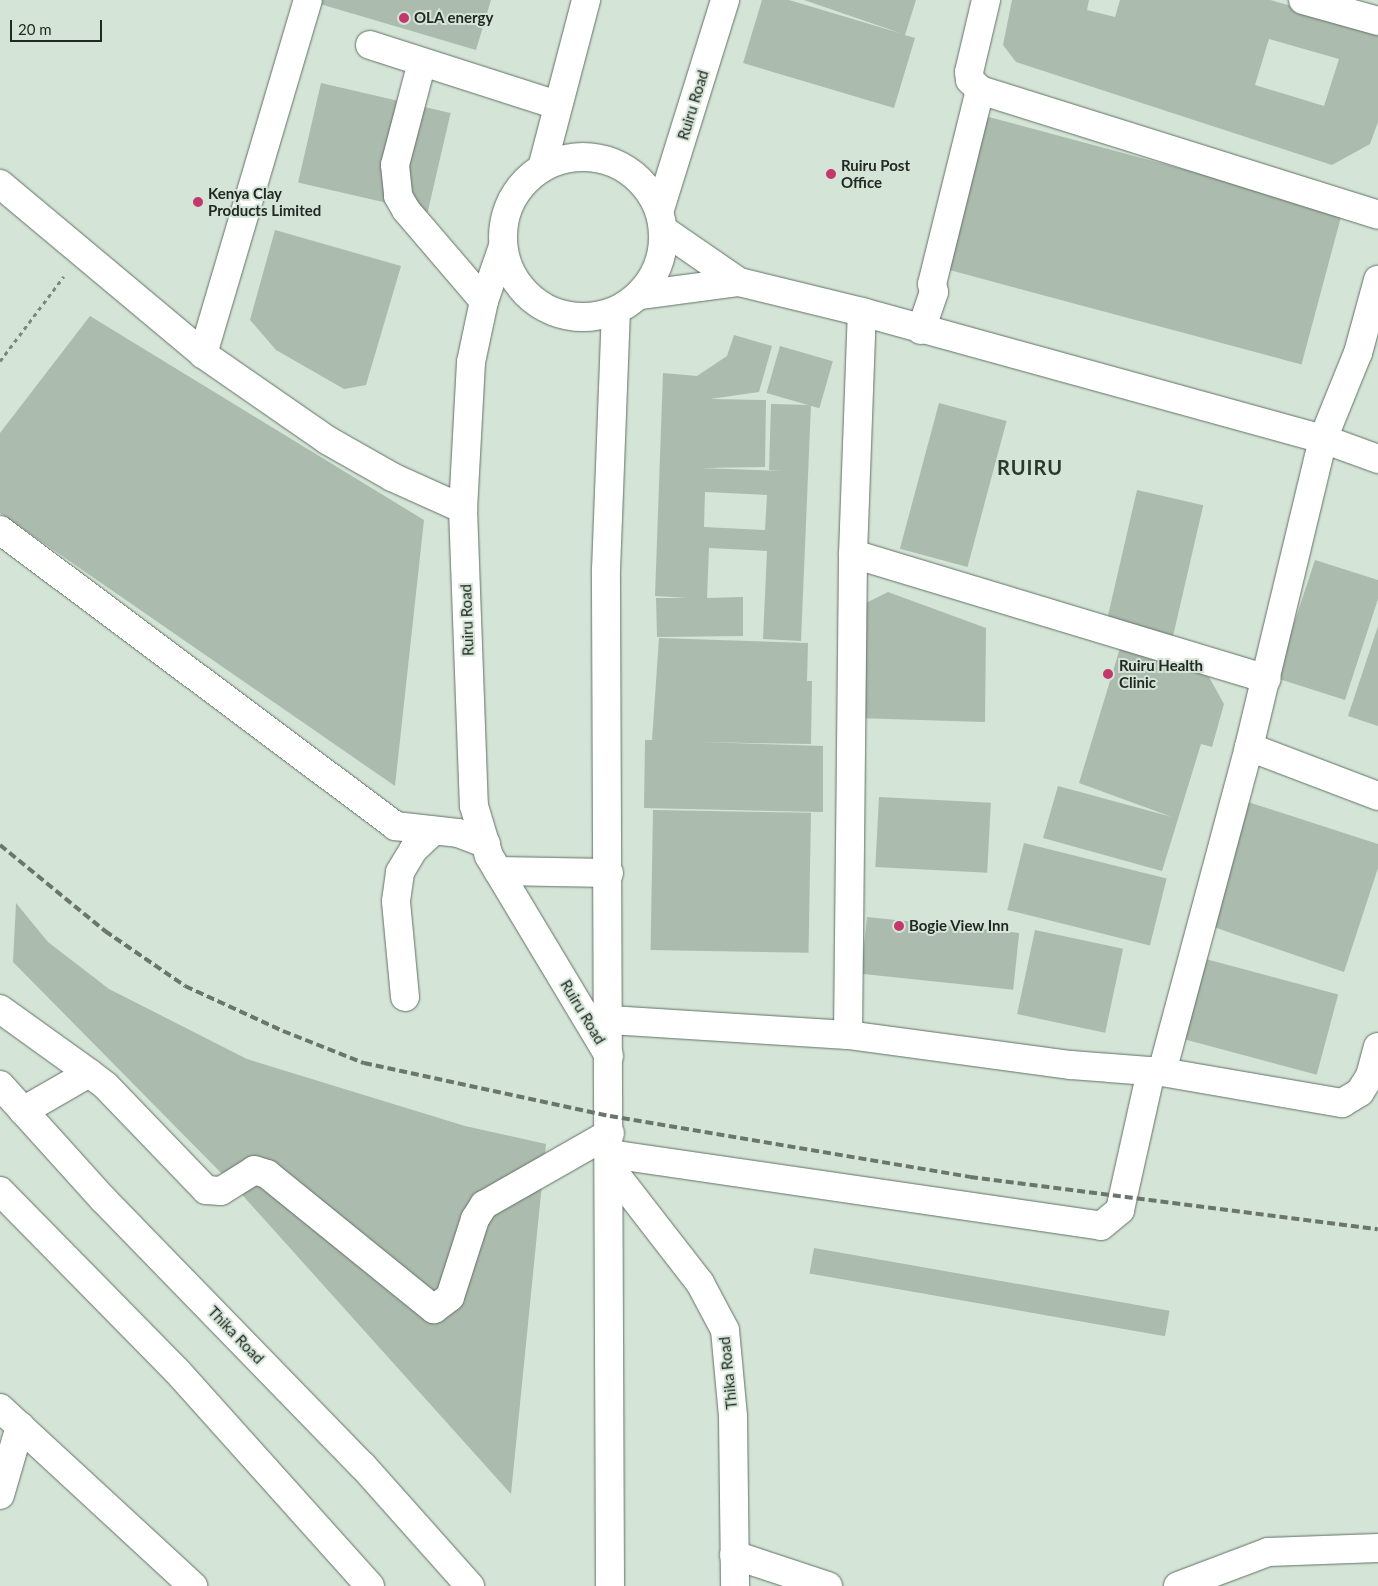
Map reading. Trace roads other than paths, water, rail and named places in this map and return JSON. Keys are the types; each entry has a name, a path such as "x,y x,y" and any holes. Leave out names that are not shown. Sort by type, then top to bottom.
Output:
{"main road":[{"path":"203,354 308,0"},
{"path":"542,168 586,0"},
{"name":"Ruiru Road","path":"662,220 725,0"},
{"path":"986,0 969,72 970,80 980,90 1378,215"},
{"path":"1303,0 1378,21"},
{"path":"370,45 557,105"},
{"path":"422,62 395,165 398,196 406,210 484,301"},
{"path":"921,330 934,292 932,284 980,90"},
{"path":"587,155 611,160 632,171 648,188 662,220 659,265 640,294 616,311 586,318 556,314 531,299 512,275 503,246 505,216 518,188 542,168 564,158 587,155"},
{"path":"0,184 80,253 203,354 327,440 392,477 462,509"},
{"path":"662,220 739,282"},
{"name":"Ruiru Road","path":"503,246 484,301 471,362 462,509 474,806 486,844 498,871 610,1057"},
{"path":"0,1009 106,1086 206,1190 221,1191 254,1170 267,1174 287,1187 417,1298 434,1309 450,1297 475,1219 484,1206 610,1151 1101,1226 1120,1210 1157,1071 1249,747 1323,440 1358,352 1378,280"},
{"path":"640,294 739,282 862,312 921,330 1323,440 1378,459"},
{"name":"Ruiru Road","path":"610,1057 606,570 616,311"},
{"path":"848,1035 853,554 862,312"},
{"path":"0,530 395,826 433,832 458,833 486,844"},
{"path":"853,554 1266,679"},
{"path":"1249,747 1378,796"},
{"path":"404,996 396,901 400,872 414,849 433,832"},
{"path":"498,871 609,873"},
{"path":"610,1020 848,1035 1071,1065 1157,1071 1342,1103 1369,1095 1370,1076 1378,1047"},
{"path":"610,1057 610,1585"},
{"path":"24,1111 73,1080 89,1074"},
{"name":"Thika Road","path":"0,1085 103,1200 363,1466 470,1586"},
{"name":"Thika Road","path":"610,1151 700,1283 725,1330 733,1418 735,1586"},
{"path":"0,1191 37,1231 177,1371 370,1586"},
{"path":"0,1202 37,1231"},
{"path":"0,1408 193,1586"},
{"path":"0,1496 20,1426"},
{"path":"1178,1586 1268,1552 1378,1548"},
{"path":"734,1555 828,1586"}],"railway":[{"path":"0,845 105,931 185,986 283,1031 364,1063 610,1116 970,1177 1378,1229"}],"place":[{"name":"OLA energy","path":"404,18"},
{"name":"Ruiru Post Office","path":"831,174"},
{"name":"Kenya Clay Products Limited","path":"198,202"},
{"name":"Ruiru Health Clinic","path":"1108,674"},
{"name":"Bogie View Inn","path":"899,926"}],"district":[{"name":"RUIRU","path":"1030,467"}]}
